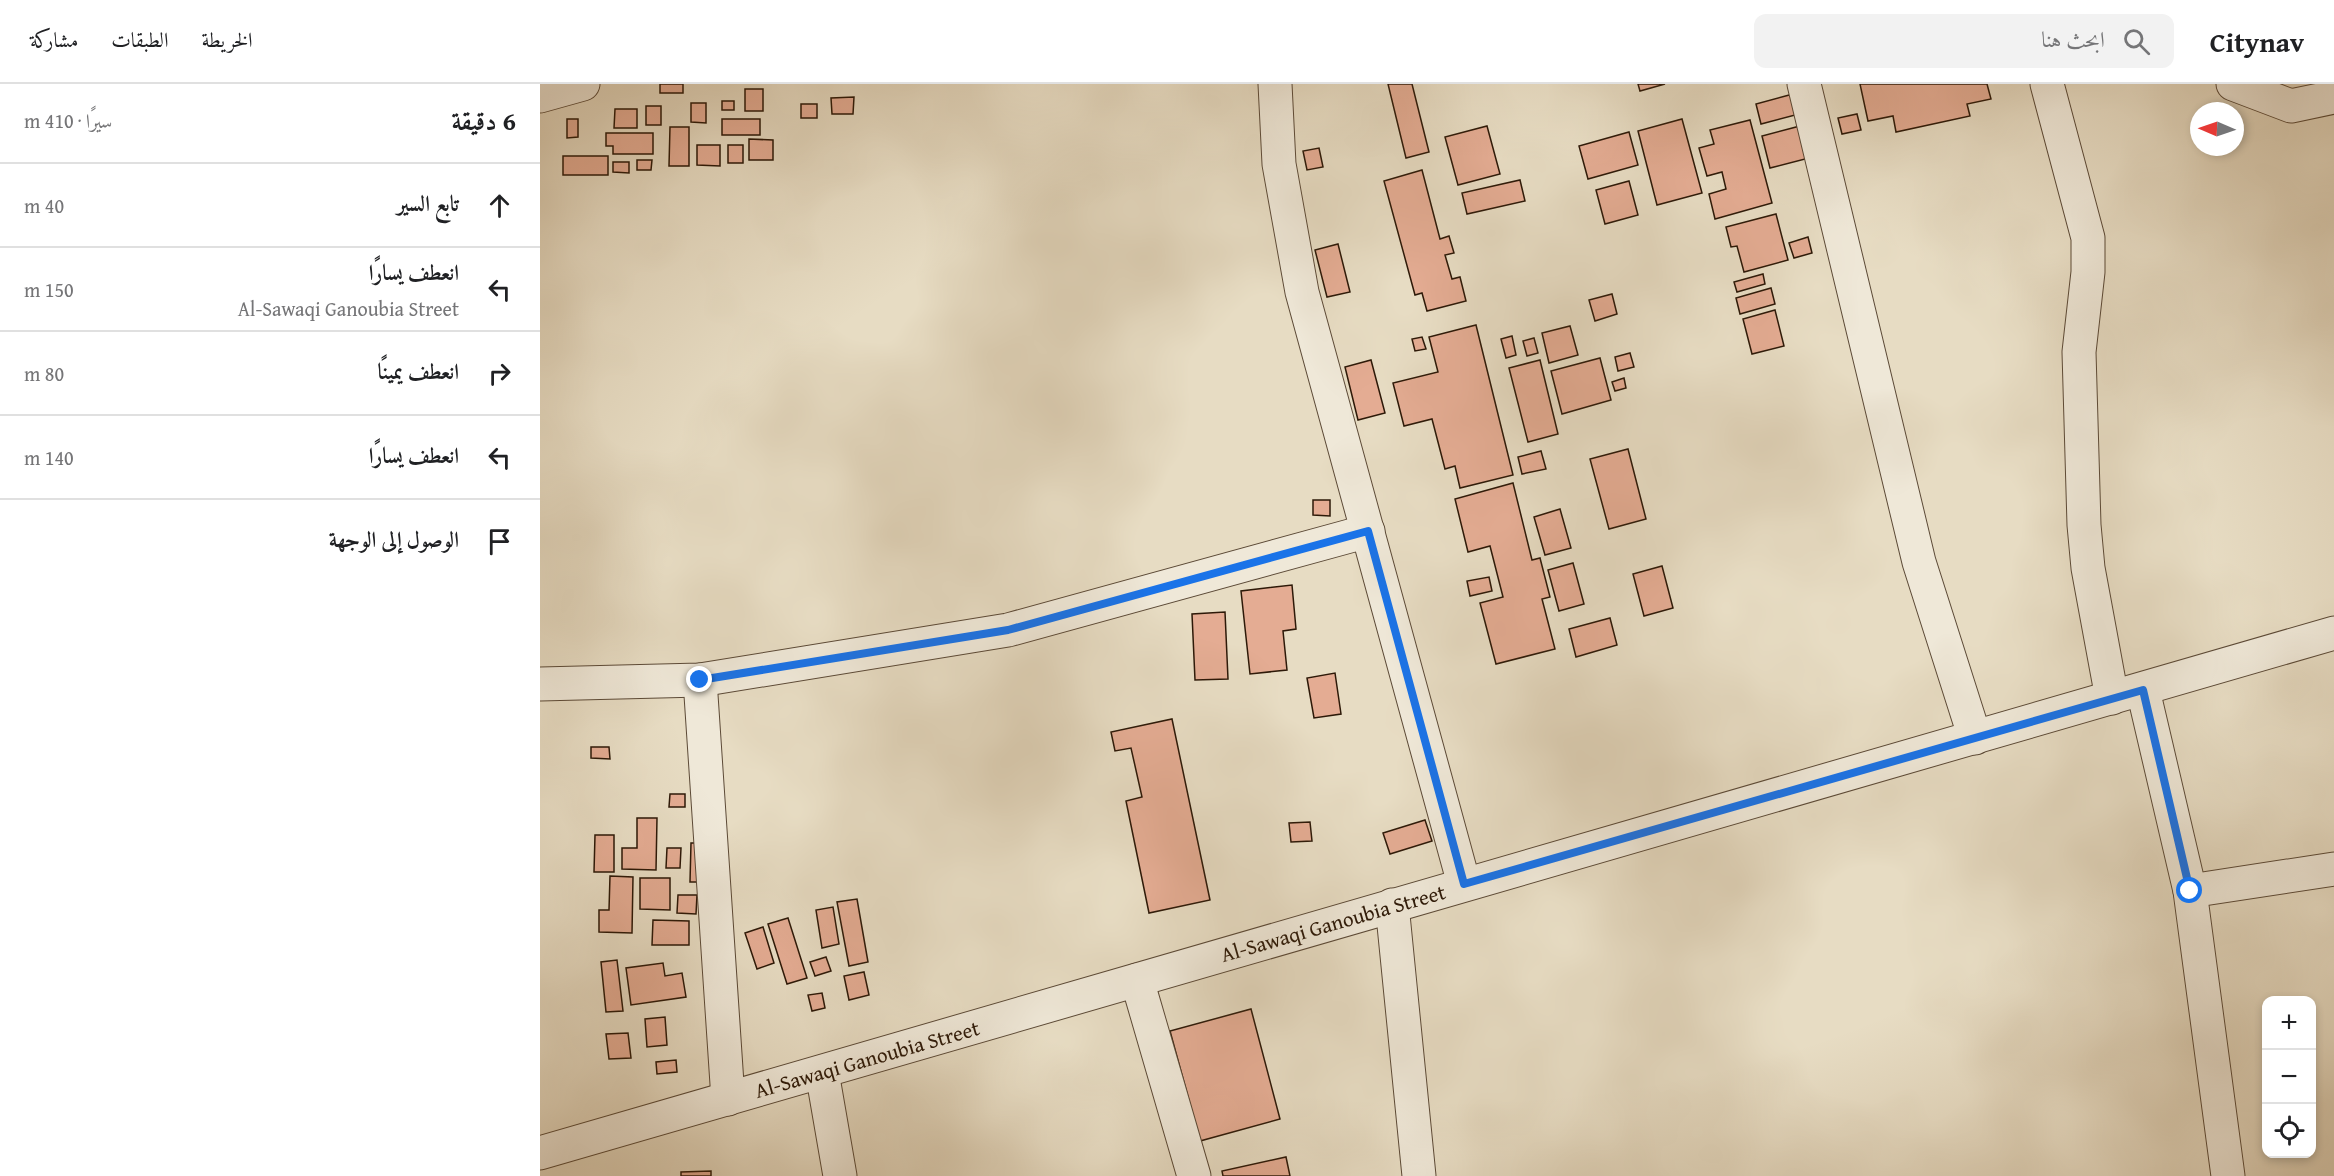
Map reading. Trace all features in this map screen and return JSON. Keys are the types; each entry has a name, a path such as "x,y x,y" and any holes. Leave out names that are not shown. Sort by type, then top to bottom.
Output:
{"street":[{"path":"540,96 583,84"},
{"path":"1275,84 1279,164 1302,292 1464,884"},
{"path":"1804,84 1919,562 1975,738"},
{"path":"2047,84 2088,238 2088,272 2079,352 2084,525 2088,568 2190,891 2228,1176"},
{"path":"2233,84 2292,106 2334,97"},
{"path":"540,684 700,680 1008,630 1368,531"},
{"name":"Al-Sawaqi Ganoubia Street","path":"540,1153 2334,633"},
{"path":"700,680 728,1099"},
{"path":"2190,891 2334,869"},
{"path":"1392,905 1419,1176"},
{"path":"1137,980 1194,1176"},
{"path":"822,1072 840,1176"}],"building":[{"path":"660,84 683,84 683,93 660,93"},
{"path":"1388,84 1412,84 1429,152 1406,158"},
{"path":"1638,84 1665,84 1640,91"},
{"path":"1860,84 1987,84 1991,99 1967,104 1970,116 1896,132 1893,116 1868,121"},
{"path":"745,89 763,89 763,111 745,111"},
{"path":"1793,94 1799,114 1761,124 1756,104"},
{"path":"854,97 853,114 832,114 831,98"},
{"path":"722,101 734,101 734,110 722,110"},
{"path":"691,103 706,103 706,123 691,122"},
{"path":"801,104 817,104 817,118 801,118"},
{"path":"646,106 661,106 661,125 646,125"},
{"path":"615,109 637,109 637,128 614,128"},
{"path":"1857,114 1861,130 1842,134 1838,118"},
{"path":"567,119 578,119 578,137 567,138"},
{"path":"722,119 760,119 760,135 722,135"},
{"path":"1682,119 1702,193 1657,205 1638,131"},
{"path":"1750,120 1772,203 1715,219 1709,194 1726,189 1722,172 1707,176 1699,148 1714,144 1710,130"},
{"path":"1487,126 1500,174 1458,185 1445,137"},
{"path":"1800,126 1809,158 1770,168 1762,136"},
{"path":"670,127 689,127 689,166 669,166"},
{"path":"1629,132 1638,165 1588,179 1579,146"},
{"path":"606,133 653,133 653,154 613,154 613,146 606,146"},
{"path":"749,139 773,140 773,160 749,160"},
{"path":"697,145 720,145 720,166 697,165"},
{"path":"728,145 743,145 743,163 728,163"},
{"path":"1319,148 1323,167 1307,170 1303,151"},
{"path":"563,156 608,156 608,175 563,175"},
{"path":"637,160 652,160 651,170 637,170"},
{"path":"613,162 629,162 629,173 613,172"},
{"path":"1422,170 1440,239 1449,236 1454,253 1445,255 1452,279 1460,277 1466,301 1427,311 1422,293 1415,295 1384,181"},
{"path":"1520,180 1525,201 1467,214 1462,193"},
{"path":"1629,181 1638,215 1605,224 1596,190"},
{"path":"1776,214 1788,260 1744,272 1737,246 1731,247 1726,227"},
{"path":"1808,237 1812,253 1794,258 1789,243"},
{"path":"1338,244 1350,292 1327,297 1315,250"},
{"path":"1763,274 1765,284 1737,292 1734,282"},
{"path":"1771,288 1775,304 1740,314 1736,298"},
{"path":"1612,294 1617,314 1595,321 1589,300"},
{"path":"1775,310 1784,346 1752,354 1743,319"},
{"path":"1476,325 1513,475 1460,488 1455,466 1445,469 1432,419 1404,426 1393,383 1438,372 1429,337"},
{"path":"1570,326 1578,355 1549,363 1542,333"},
{"path":"1512,336 1516,355 1506,358 1501,339"},
{"path":"1422,337 1426,349 1415,351 1412,339"},
{"path":"1534,338 1538,353 1527,356 1523,341"},
{"path":"1630,353 1634,367 1618,371 1615,357"},
{"path":"1600,358 1611,400 1562,414 1551,371"},
{"path":"1371,360 1385,413 1358,420 1345,367"},
{"path":"1540,360 1558,434 1528,442 1509,368"},
{"path":"1624,378 1626,388 1615,391 1612,382"},
{"path":"1628,449 1646,519 1609,529 1590,459"},
{"path":"1541,451 1546,469 1522,474 1518,457"},
{"path":"1513,483 1532,560 1540,558 1550,597 1542,599 1555,649 1496,664 1480,603 1503,597 1490,546 1468,552 1455,499"},
{"path":"1313,500 1330,500 1330,516 1313,515"},
{"path":"1560,509 1571,548 1545,555 1534,517"},
{"path":"1573,563 1584,604 1559,611 1548,570"},
{"path":"1662,566 1673,608 1644,616 1633,574"},
{"path":"1489,577 1492,591 1470,596 1467,581"},
{"path":"1292,585 1296,629 1283,631 1287,670 1250,674 1241,591"},
{"path":"1225,612 1228,679 1195,680 1192,614"},
{"path":"1610,618 1617,645 1576,657 1569,629"},
{"path":"1335,673 1341,714 1314,718 1307,678"},
{"path":"1172,719 1210,900 1149,913 1126,801 1142,797 1131,748 1115,751 1111,732"},
{"path":"591,747 609,747 610,759 591,758"},
{"path":"670,794 685,794 685,807 669,807"},
{"path":"637,818 657,818 656,870 622,869 622,848 637,848"},
{"path":"1425,820 1432,841 1390,854 1383,833"},
{"path":"1310,822 1312,841 1291,842 1289,823"},
{"path":"595,835 614,835 614,872 594,872"},
{"path":"691,843 703,843 703,882 690,882"},
{"path":"667,848 681,848 680,868 666,868"},
{"path":"610,876 633,877 632,933 599,932 599,910 609,910"},
{"path":"640,878 670,878 670,910 640,909"},
{"path":"678,895 697,895 696,914 677,913"},
{"path":"857,899 868,962 849,966 837,902"},
{"path":"833,907 839,944 822,948 816,910"},
{"path":"788,918 807,978 787,984 768,924"},
{"path":"653,920 689,921 689,945 652,945"},
{"path":"763,927 774,963 757,969 745,933"},
{"path":"826,957 831,971 815,976 810,962"},
{"path":"617,960 623,1011 606,1012 601,962"},
{"path":"663,963 665,976 682,973 686,997 631,1005 626,968"},
{"path":"864,972 869,995 849,1000 844,976"},
{"path":"822,993 825,1008 812,1011 808,995"},
{"path":"1251,1009 1280,1119 1200,1141 1170,1031"},
{"path":"665,1017 667,1045 647,1047 645,1019"},
{"path":"628,1033 631,1058 609,1059 606,1034"},
{"path":"676,1060 677,1072 657,1074 656,1062"},
{"path":"1286,1157 1290,1176 1223,1176 1222,1171"},
{"path":"711,1171 711,1176 681,1176 681,1172"}],"route":[{"path":"700,680 1008,630 1368,531 1464,884 2143,690 2190,891"}]}
